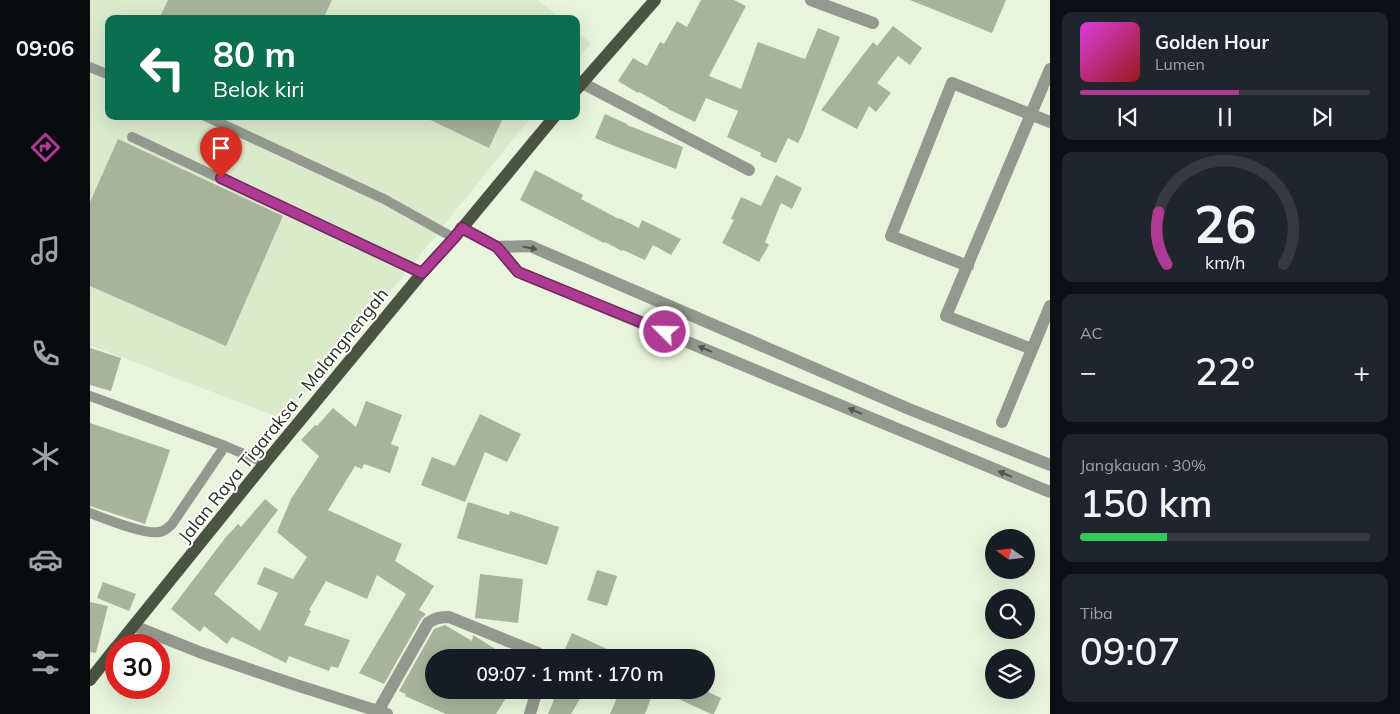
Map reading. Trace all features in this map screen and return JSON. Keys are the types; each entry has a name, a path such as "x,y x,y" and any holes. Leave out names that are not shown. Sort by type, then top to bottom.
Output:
{"main road":[{"path":"580,85 655,0"},
{"name":"Jalan Raya Tigaraksa - Malangnengah","path":"127,634 265,463 551,120"},
{"name":"Jalan Raya Tigaraksa - Malangnengah","path":"90,680 105,661"}],"street":[{"path":"811,0 873,23"},
{"path":"1032,349 946,316 1050,69"},
{"path":"968,266 891,236 952,83 1050,122"},
{"path":"580,86 749,170"},
{"path":"458,233 497,247 530,246 909,409 1050,465"},
{"path":"497,247 518,272 1050,492"},
{"path":"1002,422 1050,306"},
{"path":"134,626 202,653 383,712 428,624 434,619 448,617 528,649"},
{"path":"530,714 534,699"}],"lane":[{"path":"90,67 105,73"},
{"path":"214,120 458,233"},
{"path":"132,137 422,273"},
{"path":"90,396 225,446 265,463"},
{"path":"90,514 147,532 158,533 166,530 225,446"}],"shaded area":[{"path":"90,0 538,0 556,15 105,15 105,120 529,120 400,280 283,419 90,345"},
{"path":"580,34 591,43 580,56"}],"building":[{"path":"168,0 332,0 325,15 161,15"},
{"path":"701,0 734,0 746,6 709,76 741,89 758,42 805,59 818,28 840,37 798,143 788,138 776,163 760,156 761,153 727,137 738,111 706,98 695,122 618,81 633,58 647,66 660,42 664,44 677,21 687,27"},
{"path":"910,0 1006,0 992,33"},
{"path":"893,26 922,48 910,65 898,56 877,83 891,93 876,112 869,106 857,129 821,110 873,42 877,46"},
{"path":"605,114 627,125 683,147 676,169 595,138"},
{"path":"430,120 502,120 489,148"},
{"path":"118,139 283,216 226,346 90,286 90,202"},
{"path":"535,170 583,195 581,199 619,219 639,228 642,220 681,239 671,255 653,245 645,260 604,243 520,200"},
{"path":"776,175 802,188 792,209 781,203 765,242 769,245 759,262 722,243 734,220 731,219 741,197 761,206"},
{"path":"90,348 121,358 111,391 90,385"},
{"path":"366,401 402,415 391,444 399,447 390,473 364,464 362,469 355,466 328,510 402,544 395,561 434,586 419,610 426,614 421,619 384,684 359,673 406,594 377,575 367,599 326,581 309,610 311,611 304,625 350,640 338,668 331,666 329,671 289,656 286,663 232,637 227,644 204,626 200,632 171,609 226,537 238,524 241,527 265,499 278,510 214,594 260,631 278,593 257,584 264,567 293,579 307,557 277,532 291,499 319,456 301,440 333,408 356,427"},
{"path":"480,414 521,434 507,462 485,452 465,502 421,485 432,457 455,466"},
{"path":"90,423 170,450 145,524 90,506"},
{"path":"468,502 509,515 510,511 559,527 547,565 457,538"},
{"path":"597,570 617,576 607,606 587,600"},
{"path":"480,574 523,579 518,623 475,618"},
{"path":"103,582 136,594 129,611 97,598"},
{"path":"90,602 108,606 96,653 90,652"},
{"path":"445,625 472,641 473,635 496,649 425,649 425,699 505,699 496,714 446,714 405,696 406,694 399,691 434,629"},
{"path":"572,633 607,649 565,649"},
{"path":"715,695 721,698 714,714 678,699 715,699"},
{"path":"554,699 580,699 571,714 548,714"},
{"path":"616,699 651,699 645,714 610,714"}],"route":[{"path":"221,178 422,273 462,228 497,247 518,272 665,332"}]}
